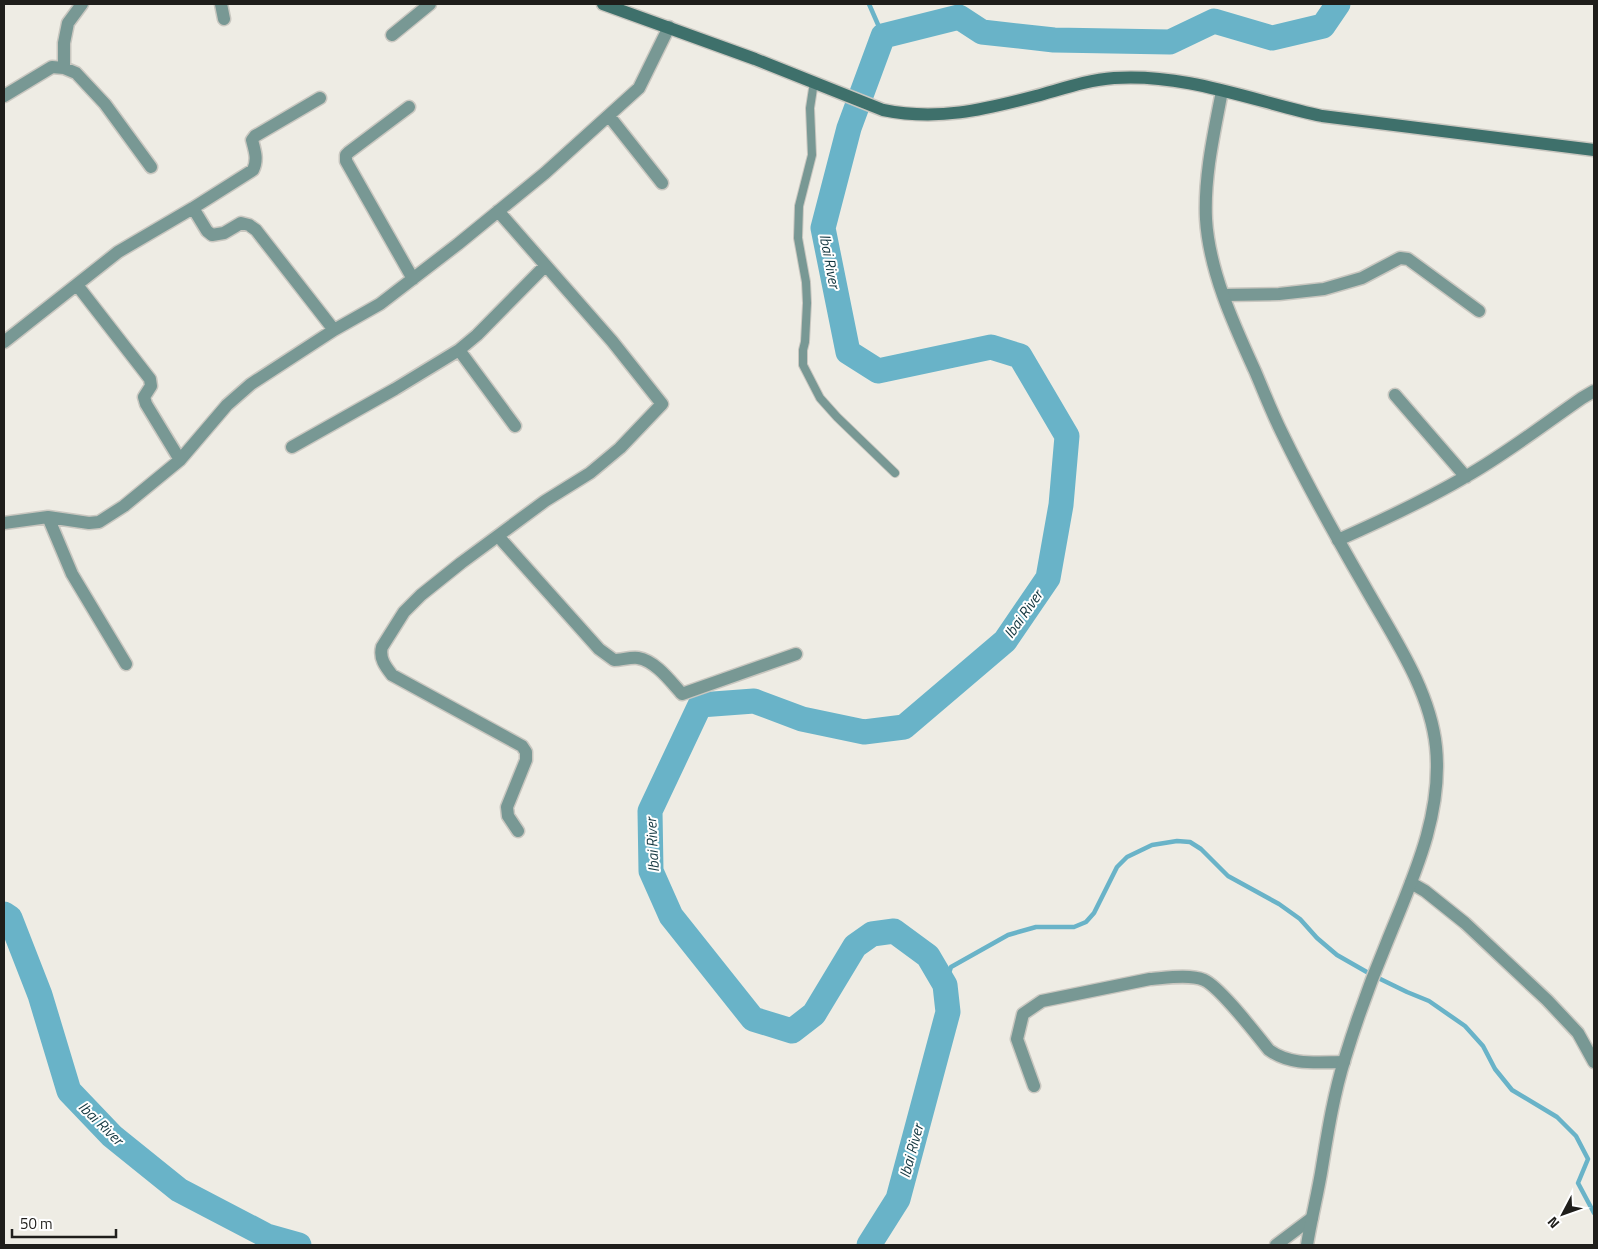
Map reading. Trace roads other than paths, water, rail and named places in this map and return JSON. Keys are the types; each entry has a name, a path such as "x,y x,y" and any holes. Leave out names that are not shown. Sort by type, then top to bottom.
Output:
{"main road":[{"path":"603,4 669,27 883,110 915,116 942,115 988,108 1077,84 1115,78 1155,78 1222,91 1322,116 1594,150"}],"street":[{"path":"64,68 64,43 68,24 82,4"},
{"path":"221,4 224,19"},
{"path":"392,35 430,4"},
{"path":"4,523 48,517 90,523 99,522 124,506 180,460 228,405 251,384 334,330 380,304 545,173 639,88 669,27"},
{"path":"4,96 52,67 64,68 76,73 105,104 151,167"},
{"path":"1222,91 1207,185 1206,221 1214,263 1224,295 1232,320 1280,431 1407,663 1427,707 1433,727 1438,770 1435,805 1421,856 1363,1003 1344,1062 1307,1245"},
{"path":"4,342 130,244 193,208 252,170 256,164 252,140 255,136 320,98"},
{"path":"409,107 349,152 346,155 346,161 413,279"},
{"path":"609,116 662,183"},
{"path":"193,208 207,231 212,235 224,233 241,223 249,225 256,230 334,330"},
{"path":"498,211 612,342 662,404 620,448 590,473 545,501 421,595 404,612 385,640 380,654 384,665 392,675 522,746 526,752 526,760 507,807 508,816 518,831"},
{"path":"1224,295 1279,294 1324,289 1362,278 1400,258 1408,259 1480,311"},
{"path":"292,447 395,389 459,350 477,335 545,266"},
{"path":"77,285 150,379 151,386 144,397 146,404 180,460"},
{"path":"459,350 515,426"},
{"path":"1338,540 1409,507 1466,477 1594,391"},
{"path":"1395,395 1466,477"},
{"path":"48,517 72,574 126,664"},
{"path":"498,536 599,649 614,660 641,658 651,664 682,694 796,654"},
{"path":"1411,883 1444,905 1527,981 1573,1027 1593,1054"},
{"path":"1034,1086 1017,1039 1023,1014 1042,1000 1091,990 1183,977 1203,979 1210,983 1227,1000 1269,1050 1278,1056 1292,1061 1344,1062"},
{"path":"1276,1245 1312,1218"}],"lane":[{"path":"814,82 810,108 812,155 798,206 798,238 806,282 807,303 803,364 820,398 836,417 895,473"}],"waterway":[{"path":"869,4 883,36"},
{"name":"Ibai River","path":"869,1245 898,1199 948,1012 945,985 928,956 894,931 872,934 855,946 814,1014 792,1031 753,1019 671,916 651,871 650,811 700,705 754,701 802,719 864,732 904,727 1005,641 1048,578 1061,505 1067,436 1020,356 991,347 878,371 848,352 823,228 849,128 883,36 959,17 982,32 1054,40 1170,42 1214,21 1272,38 1323,26 1338,4"},
{"path":"945,985 951,967 1008,935 1036,927 1074,927 1086,922 1094,913 1117,867 1127,857 1152,845 1177,841 1190,842 1201,849 1228,876 1279,904 1300,919 1317,938 1337,955 1372,975 1429,1001 1465,1026 1483,1046 1495,1069 1512,1090 1557,1117 1576,1136 1588,1159 1578,1183 1594,1213"},
{"name":"Ibai River","path":"4,914 10,918 40,995 69,1091 112,1136 179,1190 267,1236 299,1245"}]}
